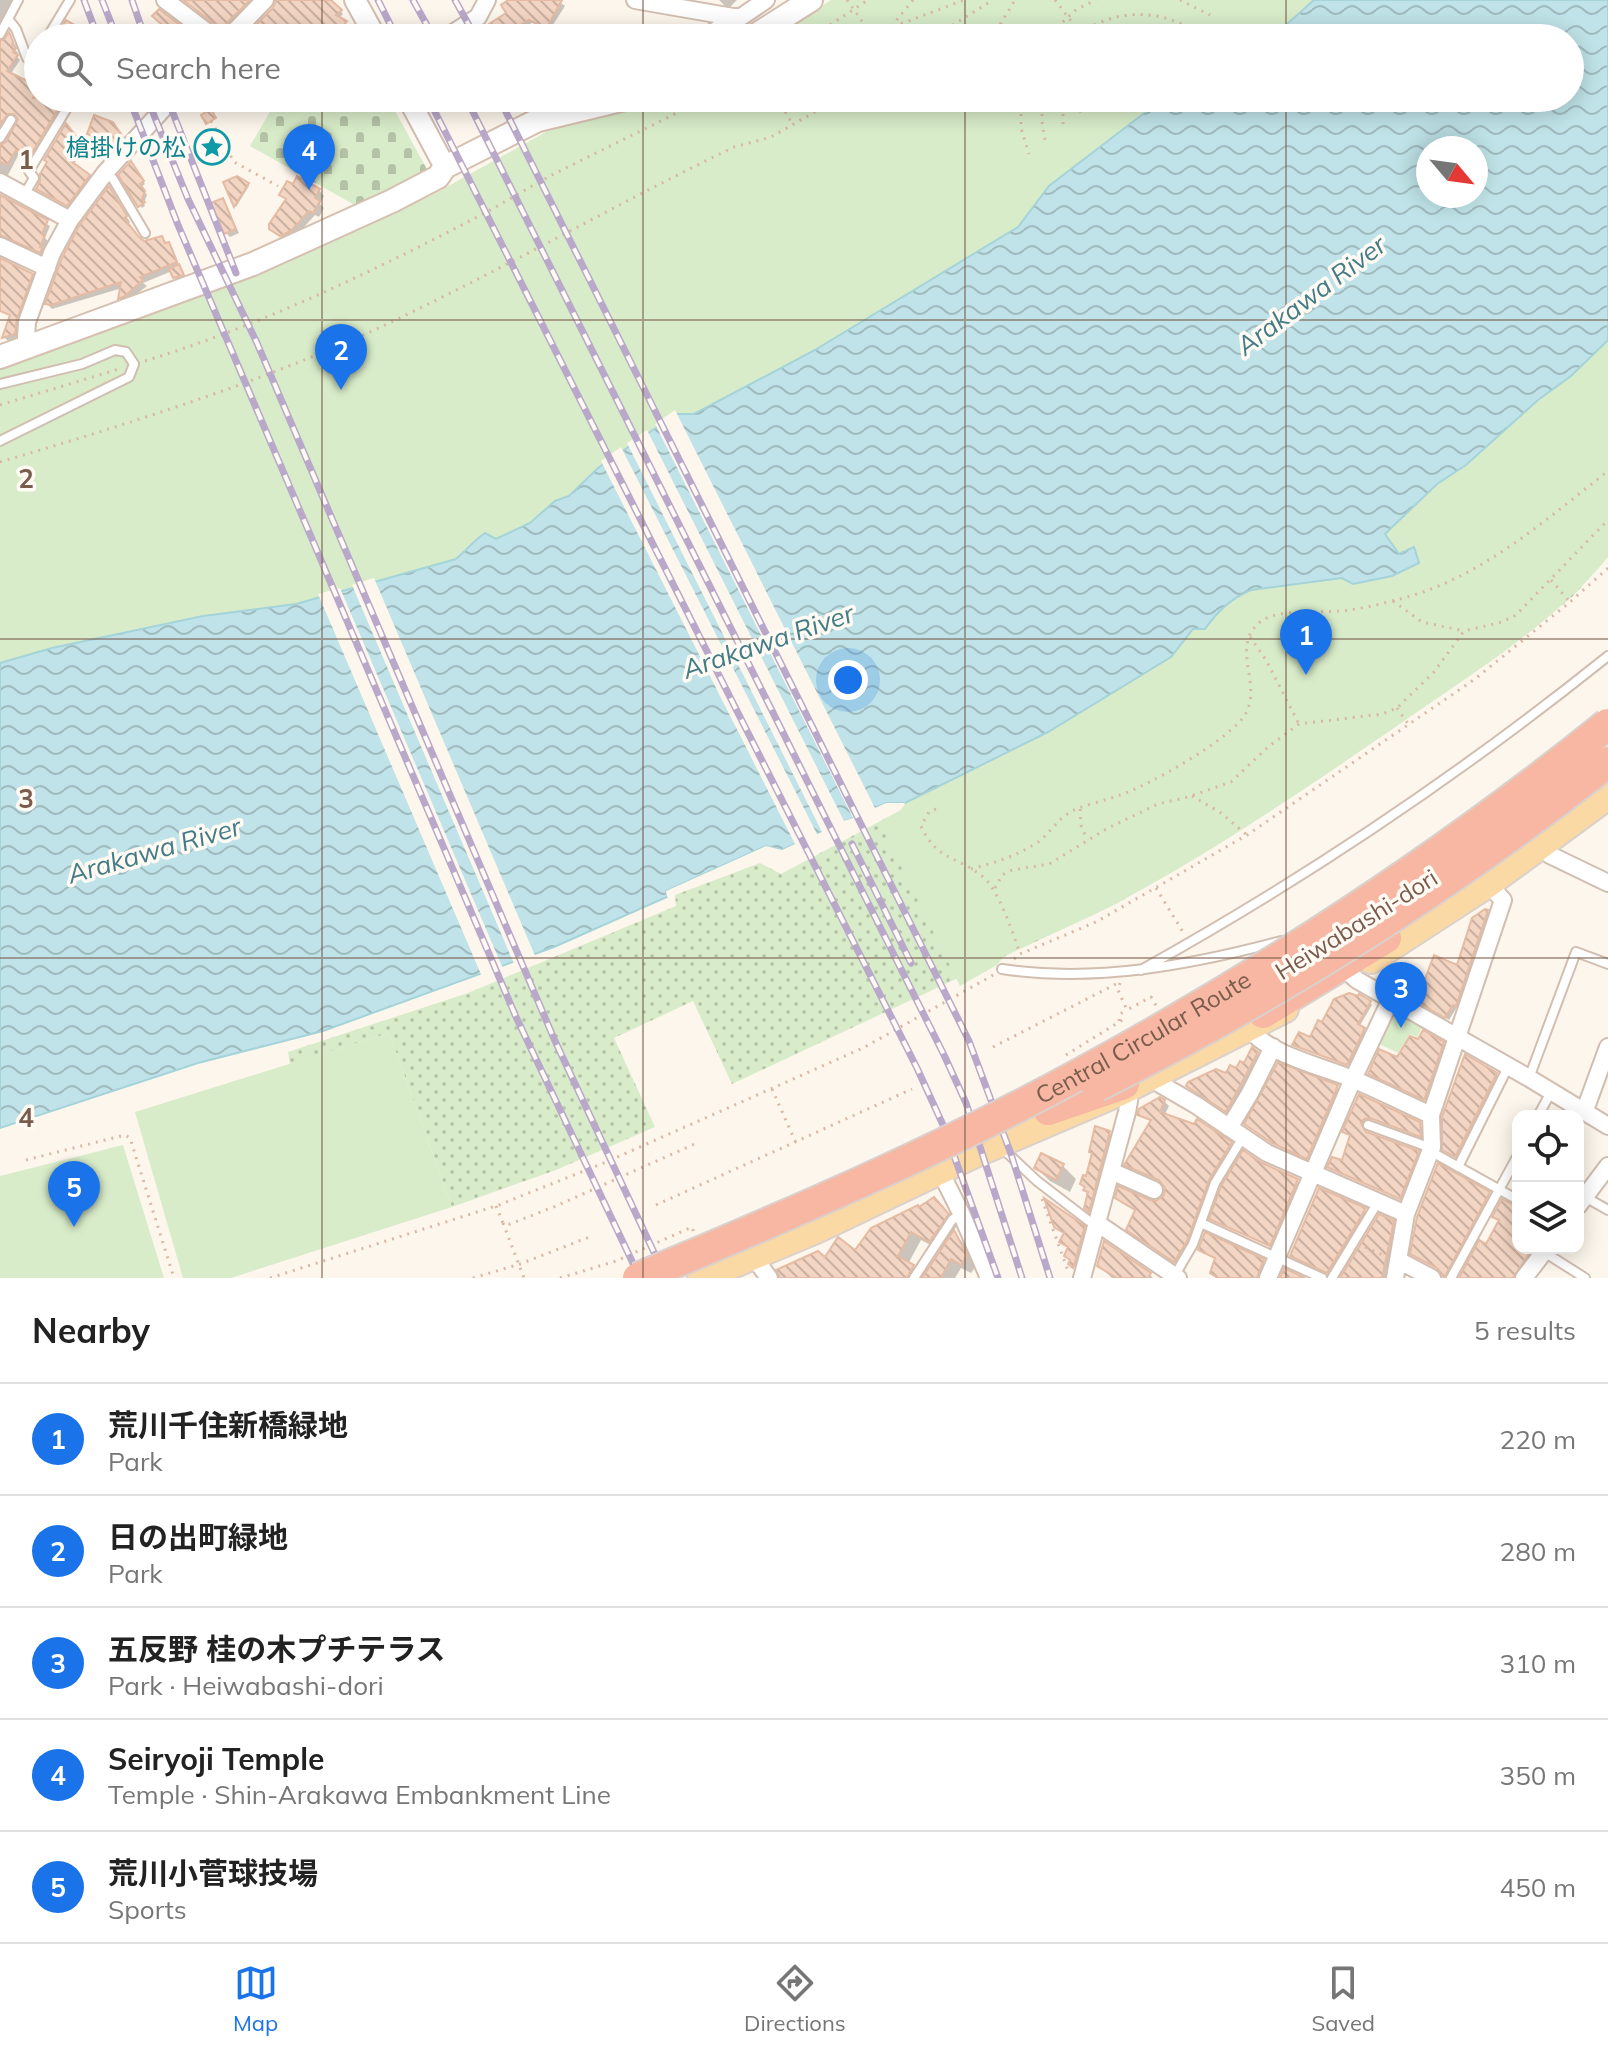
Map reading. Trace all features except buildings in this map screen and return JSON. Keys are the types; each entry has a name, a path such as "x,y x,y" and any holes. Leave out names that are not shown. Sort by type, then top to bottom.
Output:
{"highway":[{"name":"Central Circular Route","path":"638,1278 799,1209 1077,1075 1245,978 1358,907 1530,785 1608,724"},
{"path":"1077,1075 1196,1022 1334,940 1461,854 1608,745"},
{"name":"Central Circular Route","path":"681,1278 811,1222 1048,1110 1196,1035 1399,912 1608,762"},
{"path":"1048,1110 1129,1082 1320,981 1477,877 1608,778"}],"main road":[{"path":"773,24 811,0"},
{"path":"0,345 35,338 253,264 392,201 438,177 445,167 538,120 564,112"},
{"path":"0,357 35,338"},
{"path":"1345,932 1443,858 1469,821 1608,716"},
{"name":"Heiwabashi-dori","path":"657,1278 802,1216 1095,1075 1171,1035 1345,932 1470,853 1608,753"},
{"name":"Heiwabashi-dori","path":"701,1278 816,1230 999,1143 1156,1076 1249,1028 1349,973 1488,884 1608,796"}],"street":[{"path":"165,0 197,24"},
{"path":"242,24 265,0"},
{"path":"355,0 368,24"},
{"path":"467,24 478,17 487,0"},
{"path":"635,0 733,17 741,17 766,0"},
{"path":"722,24 733,17"},
{"path":"35,338 27,322 47,268 70,220 105,173 160,112"},
{"path":"416,112 445,167"},
{"path":"0,182 70,220"},
{"path":"0,246 47,268"},
{"path":"1542,844 1550,855 1608,883"},
{"path":"1432,1278 1397,1267 1406,1214 1431,1150 1431,1115 1503,900 1488,884"},
{"path":"1349,973 1608,1126"},
{"path":"1268,1278 1353,1079 1391,999"},
{"path":"1249,1028 1255,1037 1273,1047 1431,1115"},
{"path":"1236,1132 1250,1093 1273,1047"},
{"path":"1585,1110 1607,1052"},
{"path":"1156,1076 1160,1084 1267,1153 1406,1214"},
{"path":"1082,1278 1129,1101 1125,1090"},
{"path":"1584,1198 1608,1166"},
{"path":"940,1171 989,1278"},
{"path":"1111,1171 1154,1190"},
{"path":"1097,1223 1177,1277"},
{"path":"1524,1278 1542,1254"},
{"path":"753,1256 769,1278"}],"lane":[{"path":"0,34 18,0"},
{"path":"55,24 70,0"},
{"path":"8,19 16,29 24,50"},
{"path":"24,195 34,178 29,171 65,112"},
{"path":"0,138 11,120"},
{"path":"105,173 113,179 145,233"},
{"path":"0,384 82,364 115,350 126,352 134,364 129,377 0,441"},
{"path":"1141,970 1327,857 1444,779 1608,656"},
{"path":"1002,969 1029,973 1141,970 1268,945 1340,924 1345,932"},
{"path":"1529,1078 1576,952 1608,964"},
{"path":"1458,1167 1508,1067"},
{"path":"1541,1110 1551,1091"},
{"path":"1368,1125 1431,1150 1512,1197"},
{"path":"1177,1277 1236,1132"},
{"path":"999,1143 1006,1154 1037,1181 1089,1221 1097,1223"},
{"path":"1451,1278 1512,1167"},
{"path":"1332,1278 1378,1201"},
{"path":"1584,1202 1608,1210"},
{"path":"914,1278 952,1220 961,1213"},
{"path":"1201,1223 1322,1278"},
{"path":"1551,1254 1585,1278"}],"path":[{"path":"847,0 864,24"},
{"path":"832,24 868,0"},
{"path":"893,24 913,0"},
{"path":"901,24 964,0"},
{"path":"1000,24 1015,0"},
{"path":"1055,0 1074,24"},
{"path":"1060,24 1096,0"},
{"path":"1180,0 1210,15"},
{"path":"954,24 991,1"},
{"path":"1096,24 1105,19 1140,13 1170,18 1182,24"},
{"path":"0,405 205,342 345,282 678,112"},
{"path":"785,112 793,125"},
{"path":"0,462 192,401 370,332 734,147 771,137 815,112"},
{"path":"1021,112 1021,128 1029,154"},
{"path":"1042,112 1045,140"},
{"path":"1063,112 1063,125"},
{"path":"211,121 234,162 278,186"},
{"path":"971,869 1011,857 1038,842 1070,811 1122,795 1166,774 1233,730 1246,714 1252,694 1245,656 1250,637 1258,624 1269,617 1349,611 1438,586 1521,539 1608,471"},
{"path":"1393,601 1422,622 1464,631 1502,622 1516,615 1551,580 1559,567 1608,520"},
{"path":"270,1278 496,1206 606,1162 863,1048 1002,969 1020,954 1096,922 1247,835 1475,679 1608,570"},
{"path":"1551,580 1570,602"},
{"path":"995,888 1002,875 1022,867 1049,864 1087,840 1158,804 1231,782 1268,747 1299,724 1382,714 1397,708 1434,672 1464,631"},
{"path":"1250,637 1266,660 1299,724"},
{"path":"1397,708 1409,725"},
{"path":"1192,796 1221,813 1247,835"},
{"path":"936,809 929,812 921,826 926,836 942,855 971,869 995,888 1020,954"},
{"path":"1080,809 1081,825 1087,840"},
{"path":"1156,888 1189,943"},
{"path":"993,1047 1115,987 1121,981"},
{"path":"1118,990 1127,1010"},
{"path":"1119,1021 1120,1014 1151,997 1153,999"},
{"path":"772,1089 796,1143"},
{"path":"656,1205 912,1089"},
{"path":"26,1160 125,1135 130,1138 174,1278"},
{"path":"503,1223 510,1224 556,1206 699,1142"},
{"path":"1037,1181 1071,1278"},
{"path":"496,1206 524,1278"},
{"path":"473,1278 520,1264 592,1236"},
{"path":"1354,1241 1397,1267"}],"green space":[{"path":"831,0 1314,0 1287,24 795,24"},
{"path":"270,112 396,112 429,173 360,208 250,146"},
{"path":"622,112 1146,112 1049,186 1018,227 815,350 694,414 676,414 598,468 569,496 555,501 530,523 496,539 473,545 456,559 296,604 203,616 52,648 0,663 0,366 45,347 248,279 432,195 553,128"},
{"path":"1608,340 1608,557 1587,581 1540,624 1489,662 1266,814 1117,903 1006,954 997,965 960,986 879,822 900,811 905,803 1048,732 1171,657 1193,628 1205,629 1225,606 1251,590 1343,578 1353,584 1392,576 1418,564 1414,547 1399,554 1384,535 1437,484 1466,465 1538,400 1571,376"},
{"path":"1608,557 1573,596 1525,635 1325,775 1116,904 732,1084 693,1001 614,1038 655,1127 556,1170 452,1207 389,1033 290,1064 288,1052 468,993 676,906 675,895 760,863 781,874 901,810"},
{"path":"1391,1004 1425,1022 1417,1037 1410,1034 1398,1053 1373,1041"},
{"path":"389,1033 452,1207 231,1278 183,1278 135,1112"},
{"path":"123,1145 164,1278 0,1278 0,1176"}],"water":[{"name":"Arakawa River","path":"1314,0 1608,0 1608,340 1571,376 1538,400 1466,465 1437,484 1385,534 1399,554 1414,547 1419,563 1392,576 1353,584 1342,578 1251,590 1225,606 1205,629 1193,629 1171,657 1048,732 905,803 886,803 782,850 766,846 666,891 667,897 554,947 323,1031 198,1063 0,1128 0,663 52,648 203,616 296,604 456,559 485,533 496,539 530,523 555,501 569,496 598,468 676,414 694,414 815,350 1018,227 1049,186 1146,112 1584,112 1584,24 1287,24"}],"pier":[{"path":"675,410 875,808 886,803 905,803 903,807 887,807 783,854 766,850 667,897 666,891 766,846 782,850 795,844 601,461 621,447 817,834 822,832 627,443 647,430 844,821 853,818 655,424"},
{"path":"374,578 536,958 515,966 352,585"},
{"path":"340,588 504,971 483,979 318,594"}],"railway":[{"path":"84,0 93,24"},
{"path":"102,0 111,24"},
{"path":"132,0 140,24"},
{"path":"378,0 390,24"},
{"path":"413,0 426,24"},
{"path":"455,0 468,24"},
{"path":"134,112 178,225 516,1017 640,1278"},
{"path":"153,112 188,199 257,343 555,1041 666,1278"},
{"path":"173,112 236,273"},
{"path":"435,112 917,1068 943,1125 998,1278"},
{"path":"473,112 944,1055 966,1103 1022,1278"},
{"path":"506,112 969,1041 1011,1154 1050,1278"},
{"path":"852,844 911,963"}],"place":[{"name":"槍掛けの松","path":"212,147"},
{"name":"Seiryoji Temple","path":"309,190"},
{"name":"日の出町緑地","path":"341,390"},
{"name":"荒川千住新橋緑地","path":"1306,675"},
{"name":"五反野 桂の木プチテラス","path":"1401,1028"},
{"name":"荒川小菅球技場","path":"74,1227"}]}
